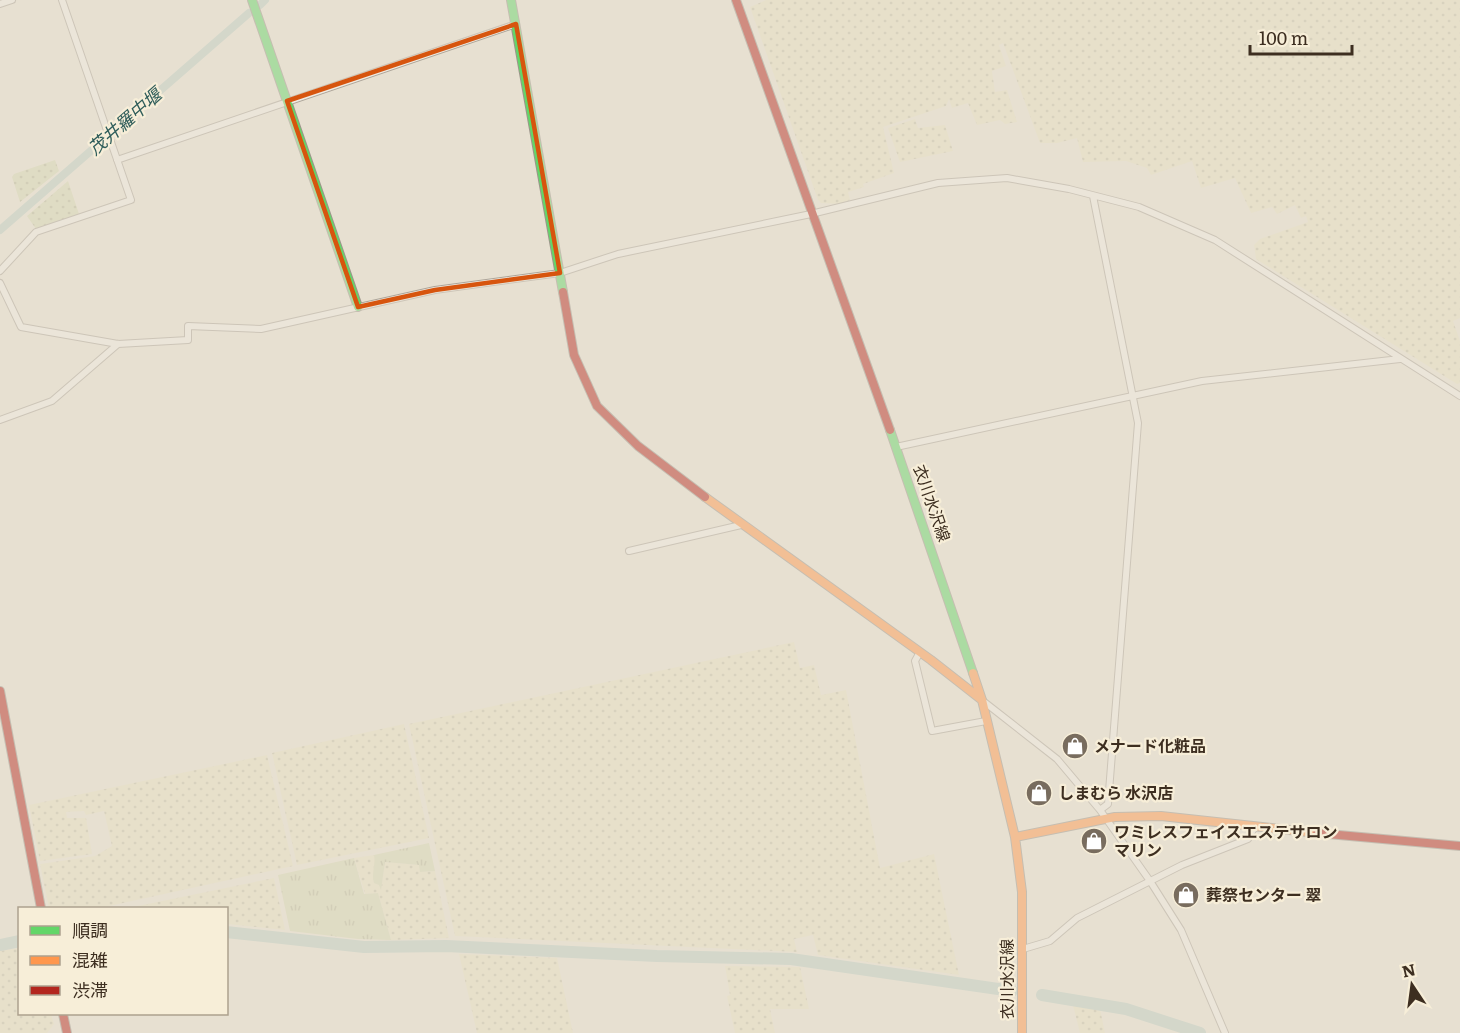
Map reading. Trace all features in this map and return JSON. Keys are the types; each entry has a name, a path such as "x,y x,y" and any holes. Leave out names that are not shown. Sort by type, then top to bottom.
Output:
{"street":[{"path":"0,4 12,0"},
{"path":"0,271 36,232 131,200 62,0"},
{"path":"252,0 358,307"},
{"path":"511,0 574,355 597,406 638,446 741,525 920,652 1057,759 1100,810 1104,819 1150,881 1180,930 1225,1033"},
{"name":"衣川水沢線","path":"736,0 811,214 837,278 982,700 1016,837 1022,892 1022,1033"},
{"path":"117,160 516,24"},
{"path":"0,283 21,327 118,344 188,340 188,327 261,329 435,290 560,273 618,254 811,214 938,183 1007,178 1093,196 1163,215 1215,240 1460,396"},
{"path":"1093,196 1138,414 1108,804 1100,810"},
{"path":"0,420 52,401 118,344"},
{"path":"896,447 1202,381 1401,359"},
{"path":"629,551 741,525"},
{"path":"920,652 915,661 932,731 986,721"},
{"path":"0,691 41,907"},
{"path":"1016,837 1104,819 1161,816 1254,828 1460,846"},
{"path":"1023,949 1050,941 1077,918 1200,856 1248,839 1254,828"},
{"path":"63,1015 67,1033"}],"highlighted area":[{"path":"516,24 560,273 435,290 358,307 287,101"}],"shaded area":[{"path":"766,0 1460,0 1460,318 1453,321 1460,341 1460,383 1457,384 1256,259 1254,245 1260,239 1308,222 1306,216 1301,218 1295,205 1277,214 1272,207 1251,213 1235,178 1201,188 1192,161 1151,175 1147,168 1126,161 1083,162 1077,138 1057,143 1040,143 1003,43 999,45 1006,66 992,71 995,92 1007,90 1017,122 1005,124 1000,120 977,125 968,103 952,108 949,99 946,106 883,127 894,173 848,192 850,200 840,204 821,203 750,7"},
{"path":"915,119 918,128 945,125 953,151 900,162 888,128"},
{"path":"794,642 800,668 814,665 821,695 846,690 880,868 934,854 959,975 818,955 813,935 794,939 797,952 455,936 409,724"},
{"path":"404,724 429,838 297,865 272,753"},
{"path":"267,755 293,866 105,907 49,907 40,864 95,856 112,846 104,811 86,815 84,811 66,812 67,818 86,818 92,854 40,861 29,805"},
{"path":"374,855 381,888 385,862 420,865 420,872 435,871 449,938 391,940 378,893 365,894 354,858"},
{"path":"274,878 285,930 228,924 228,907 133,907"},
{"path":"18,948 18,1015 51,1015 54,1024 47,1033 0,1033 0,951"},
{"path":"459,954 557,958 573,1033 477,1033"},
{"path":"725,966 800,967 809,1009 770,1009 775,1033 735,1033 727,996 730,995"},
{"path":"1073,1005 1100,1009 1105,1033 1080,1033"}],"green space":[{"path":"55,160 59,171 20,202 12,177 14,174"},
{"path":"68,181 79,214 36,229 27,216"},
{"path":"429,843 435,871 420,872 419,865 385,862 381,890 379,885 374,883 374,855"},
{"path":"354,858 364,894 378,893 391,940 358,939 290,931 278,875"}],"waterway":[{"name":"茂井羅中堰","path":"260,5 265,0"},
{"name":"茂井羅中堰","path":"0,230 249,13"},
{"path":"228,932 364,947 446,946 657,956 791,959 1012,991"},
{"path":"0,945 18,941"},
{"path":"1042,995 1126,1009 1200,1033"}],"traffic: fast":[{"path":"252,0 358,307"},
{"path":"511,0 563,292"},
{"path":"890,430 973,673"}],"traffic: slow":[{"path":"705,497 931,660 982,700"},
{"path":"973,673 982,700 1015,837 1022,892 1022,1033"},
{"path":"1015,837 1115,817 1161,816 1317,833"}],"traffic: jam":[{"path":"736,0 890,430"},
{"path":"563,292 574,355 597,406 638,446 705,497"},
{"path":"0,691 41,907"},
{"path":"1317,833 1460,846"},
{"path":"63,1015 67,1033"}],"place":[{"name":"メナード化粧品","path":"1075,746"},
{"name":"しまむら 水沢店","path":"1039,793"},
{"name":"ワミレスフェイスエステサロン マリン","path":"1094,841"},
{"name":"葬祭センター 翠","path":"1186,895"}]}
